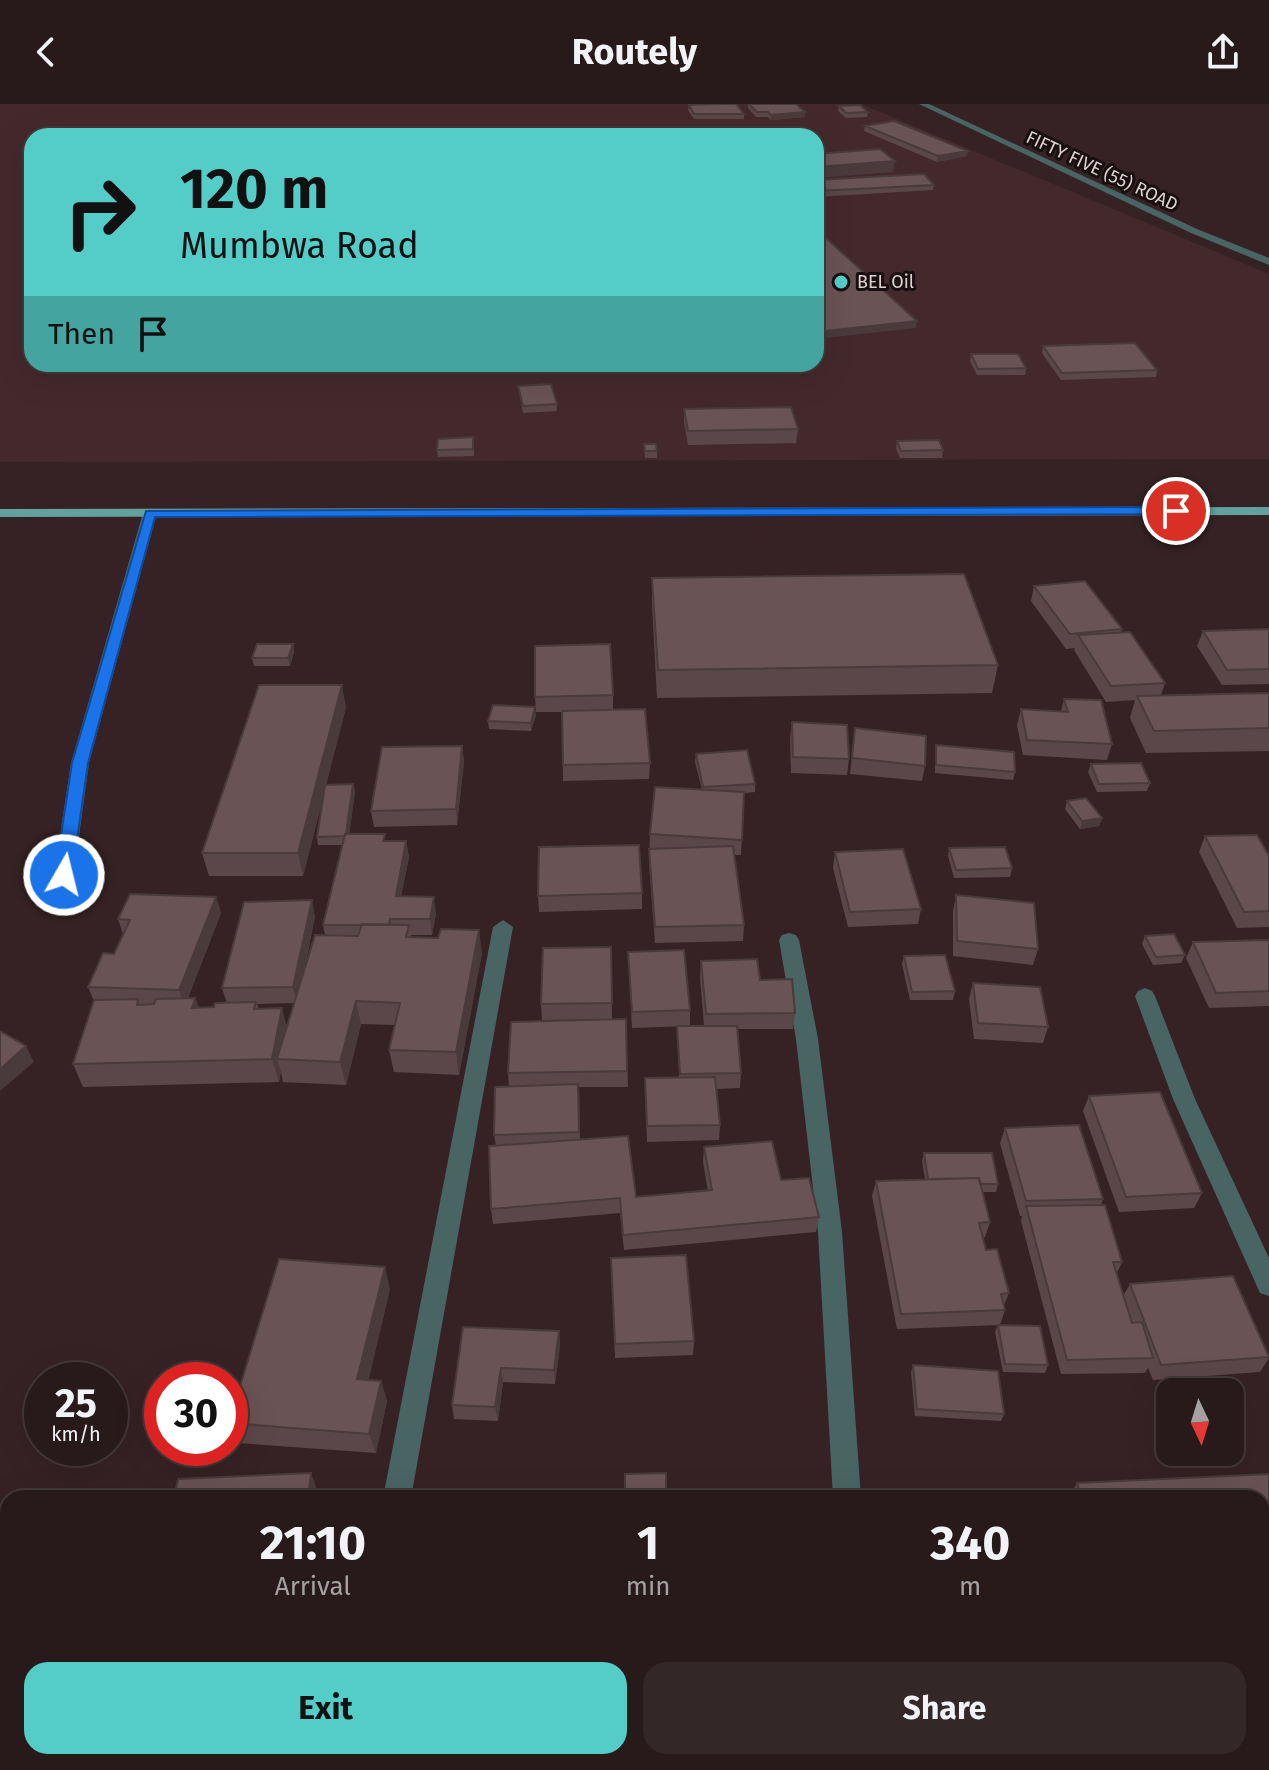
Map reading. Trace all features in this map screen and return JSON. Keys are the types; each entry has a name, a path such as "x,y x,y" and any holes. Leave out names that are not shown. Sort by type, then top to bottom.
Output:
{"main road":[{"path":"0,513 1269,511"}],"street":[{"name":"FIFTY FIVE (55) ROAD","path":"923,104 1194,231 1269,262"},
{"path":"86,897 64,875 80,763 150,513"},
{"path":"398,1490 503,927"},
{"path":"789,940 807,1039 830,1232 846,1490"},
{"path":"1145,996 1184,1099 1269,1285"}],"shaded area":[{"name":"BEL Oil","path":"0,104 861,104 1269,274 1269,459 0,462"}],"building":[{"path":"736,104 744,114 694,114 689,105"},
{"path":"749,104 796,104 805,112 771,115 757,112"},
{"path":"860,105 868,112 846,113 839,106"},
{"path":"894,121 968,151 938,156 865,126"},
{"path":"880,149 895,161 824,166 824,153"},
{"path":"924,174 934,185 824,191 824,180"},
{"name":"BEL Oil","path":"824,236 917,321 824,331"},
{"path":"1135,343 1157,370 1062,373 1043,346"},
{"path":"971,354 1018,354 1026,368 978,369"},
{"path":"551,384 557,404 523,406 518,386"},
{"path":"791,407 798,429 688,431 684,409"},
{"path":"473,437 473,449 437,450 438,439"},
{"path":"939,440 943,450 901,451 897,441"},
{"path":"644,444 656,444 657,451 645,451"},
{"path":"964,574 998,665 658,670 652,578"},
{"path":"1085,581 1122,629 1070,634 1034,586"},
{"path":"1269,629 1269,669 1227,670 1203,631"},
{"path":"1130,632 1165,683 1111,686 1078,635"},
{"path":"257,644 293,644 288,658 252,658"},
{"path":"610,644 613,695 535,697 535,646"},
{"path":"259,685 342,685 298,853 202,853"},
{"path":"1269,693 1269,728 1154,731 1137,696"},
{"path":"1064,699 1101,700 1112,744 1027,740 1021,709 1068,712"},
{"path":"493,705 535,707 531,723 488,721"},
{"path":"645,709 650,763 563,765 562,711"},
{"path":"792,722 847,725 849,759 793,757"},
{"path":"855,728 926,736 925,766 852,758"},
{"path":"936,745 1014,752 1015,772 936,765"},
{"path":"462,746 456,809 371,811 382,747"},
{"path":"747,750 755,784 703,787 696,754"},
{"path":"1141,763 1150,783 1099,784 1091,764"},
{"path":"353,784 345,836 317,837 325,785"},
{"path":"655,787 744,792 742,840 650,834"},
{"path":"1086,798 1102,818 1082,821 1067,801"},
{"path":"345,834 385,834 383,841 406,841 396,896 434,897 430,919 390,919 389,925 323,925"},
{"path":"1257,835 1269,856 1269,911 1244,912 1205,836"},
{"path":"639,845 642,893 538,896 539,847"},
{"path":"733,846 744,925 655,927 649,849"},
{"path":"1005,847 1012,868 956,870 949,848"},
{"path":"903,849 921,909 850,912 835,852"},
{"path":"130,894 216,897 179,990 88,987 103,953 114,954 130,920 118,919"},
{"path":"956,895 1034,903 1038,949 957,941"},
{"path":"312,900 293,987 222,988 244,902"},
{"path":"362,924 409,925 406,937 438,938 441,929 479,930 456,1052 389,1050 400,1003 356,1001 340,1062 277,1059 315,935 358,936"},
{"path":"1174,934 1185,955 1156,957 1145,936"},
{"path":"1269,940 1269,991 1216,993 1193,942"},
{"path":"611,947 612,1003 541,1004 543,948"},
{"path":"684,950 690,1010 632,1012 628,952"},
{"path":"945,955 955,991 912,992 904,956"},
{"path":"757,959 760,980 792,979 795,1013 706,1014 701,961"},
{"path":"973,983 1040,987 1048,1027 978,1023"},
{"path":"195,998 192,1008 214,1007 215,1003 256,1002 254,1009 282,1008 272,1059 73,1064 94,1000 138,999 137,1005 154,1004 156,999"},
{"path":"626,1019 627,1071 508,1073 511,1022"},
{"path":"677,1026 737,1026 741,1073 680,1074"},
{"path":"0,1031 26,1046 0,1069"},
{"path":"715,1077 720,1125 647,1126 645,1078"},
{"path":"578,1084 579,1132 494,1135 495,1087"},
{"path":"1160,1092 1202,1193 1126,1197 1089,1096"},
{"path":"1079,1125 1103,1199 1026,1201 1005,1128"},
{"path":"628,1136 636,1197 712,1190 704,1147 772,1141 781,1180 809,1178 819,1217 623,1235 620,1198 491,1209 489,1146"},
{"path":"924,1153 992,1153 998,1184 980,1184 979,1178 928,1179"},
{"path":"979,1178 990,1222 979,1223 986,1250 997,1249 1009,1293 1001,1294 1005,1310 901,1314 876,1181"},
{"path":"1105,1205 1122,1262 1113,1262 1132,1323 1142,1322 1153,1358 1067,1360 1026,1206"},
{"path":"686,1255 694,1341 615,1344 611,1258"},
{"path":"279,1259 385,1267 357,1379 381,1381 369,1434 248,1424 247,1362"},
{"path":"1233,1276 1269,1357 1161,1365 1130,1284"},
{"path":"998,1325 1040,1326 1048,1365 1005,1364"},
{"path":"463,1327 559,1331 554,1370 501,1368 495,1407 452,1405"},
{"path":"913,1365 998,1371 1004,1414 917,1409"},
{"path":"311,1473 309,1490 176,1490 178,1479"},
{"path":"666,1473 666,1490 625,1490 625,1474"},
{"path":"1269,1474 1269,1490 1079,1490 1077,1483"}],"place":[{"name":"BEL Oil","path":"841,282"}],"route":[{"path":"64,875 80,763 150,513 1176,511"}]}
